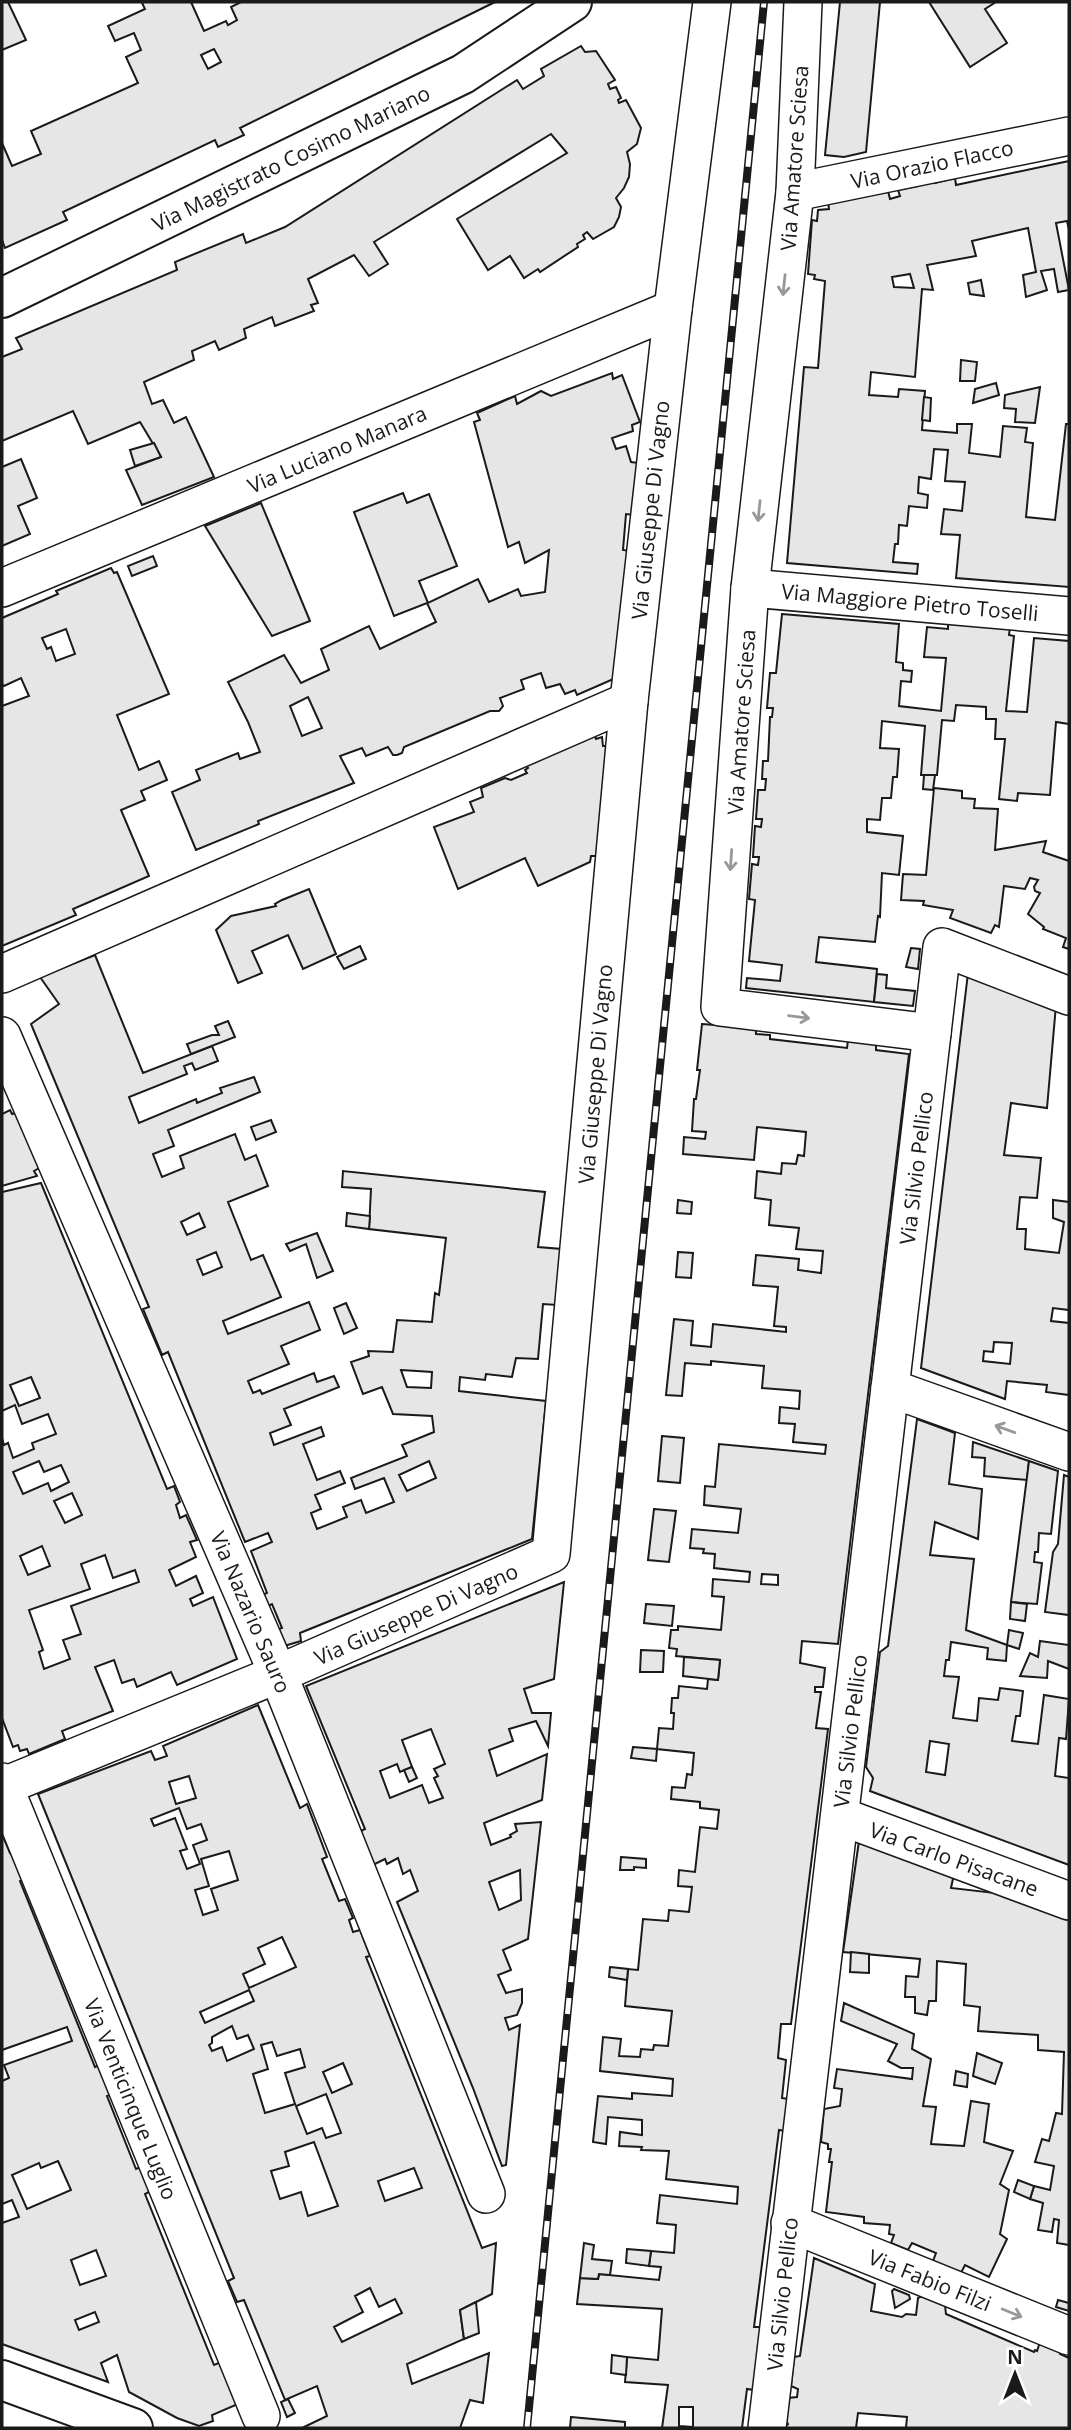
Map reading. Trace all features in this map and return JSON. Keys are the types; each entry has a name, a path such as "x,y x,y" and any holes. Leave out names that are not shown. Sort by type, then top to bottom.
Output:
{"street":[{"name":"Via Magistrato Cosimo Mariano","path":"2,298 463,74 572,2"},
{"name":"Via Giuseppe Di Vagno","path":"2,1785 278,1674 551,1554 629,701 673,309 712,2"},
{"name":"Via Amatore Sciesa","path":"803,2 795,192 750,588 720,1007 932,1033"},
{"name":"Via Orazio Flacco","path":"795,192 1069,136"},
{"name":"Via Luciano Manara","path":"2,588 673,309"},
{"name":"Via Maggiore Pietro Toselli","path":"750,588 1069,616"},
{"path":"2,975 629,701"},
{"path":"932,1033 942,947 1069,996"},
{"name":"Via Silvio Pellico","path":"767,2428 932,1033"},
{"name":"Via Nazario Sauro","path":"2,1037 278,1674 486,2194"},
{"path":"890,1388 1069,1452"},
{"name":"Via Venticinque Luglio","path":"2,1785 261,2416"},
{"name":"Via Carlo Pisacane","path":"840,1816 1069,1901"},
{"name":"Via Fabio Filzi","path":"790,2223 1069,2336"},
{"path":"2,2380 133,2428"}],"building":[{"path":"2,2 8,2 26,40 2,50"},
{"path":"191,2 204,31 226,21 228,25 237,20 231,7 241,2 495,2 240,128 244,135 218,147 215,140 63,212 67,220 5,248 2,240 2,143 12,166 41,154 31,131 138,83 126,57 141,50 134,33 115,41 108,26 145,9 142,3","holes":["214,49 221,62 208,69 201,55"]},
{"path":"840,2 880,2 866,152 844,157 825,155"},
{"path":"929,2 996,2 985,9 1007,43 970,67"},
{"path":"581,46 585,52 596,51 615,80 608,84 610,89 616,87 621,98 619,103 626,100 641,128 637,144 627,152 629,177 616,198 621,207 614,227 593,239 587,232 583,235 585,239 577,244 578,247 540,272 538,269 524,278 510,256 488,270 457,219 567,153 551,134 374,242 388,264 369,276 354,255 308,279 318,303 311,305 314,311 275,326 272,317 244,329 246,338 219,350 215,341 192,351 194,360 144,382 152,404 163,400 174,423 186,417 214,477 142,505 126,470 161,457 140,422 88,444 73,411 2,441 2,357 22,349 16,338 177,270 175,262 243,234 246,243 285,227 517,80 523,89 544,76 541,69"},
{"path":"1069,161 1069,230 1067,221 1056,223 1069,290 1058,292 1054,269 1041,271 1047,290 1026,297 1023,275 1036,272 1028,228 972,241 976,256 927,265 933,290 922,289 915,377 871,372 869,395 898,397 899,389 925,391 922,430 957,433 957,424 972,424 969,453 1000,457 1003,426 1027,428 1025,442 1033,443 1026,517 1055,520 1066,424 1069,424 1069,587 956,578 960,535 941,534 944,509 962,511 965,482 945,481 948,450 934,449 931,479 919,477 918,493 928,495 927,508 909,506 907,526 899,525 893,562 918,564 917,574 787,563 804,367 818,368 825,281 814,279 815,275 808,274 812,220 817,221 818,210 829,209 828,202 888,191 890,199 900,196 898,190 935,180 935,183 955,178 956,185","holes":["910,274 914,288 894,287 892,277"]},
{"path":"981,280 984,296 970,294 968,283"},
{"path":"961,360 977,362 975,381 960,381"},
{"path":"612,373 613,379 622,375 640,422 632,425 633,431 612,438 616,449 626,446 631,462 639,463 634,515 626,514 623,550 630,551 618,677 577,695 575,690 565,694 560,684 546,688 541,673 521,680 524,689 500,698 503,706 499,711 490,711 404,747 402,753 397,755 393,755 388,747 366,756 362,748 340,756 354,783 258,821 259,824 196,850 172,792 200,780 196,770 238,753 240,759 260,752 228,682 284,655 301,683 329,670 321,649 369,626 380,649 436,622 427,603 394,616 354,512 403,493 407,503 429,494 457,566 419,581 428,603 478,579 489,602 518,589 521,596 545,592 549,550 525,563 519,542 508,547 474,422 480,420 477,413 515,396 517,404 541,391 551,396","holes":["308,697 322,728 302,736 290,706"]},
{"path":"996,383 999,395 973,403 975,389"},
{"path":"1040,387 1035,423 1015,422 1016,409 1004,408 1005,395"},
{"path":"924,397 931,398 930,421 922,420"},
{"path":"154,443 161,457 135,466 130,450"},
{"path":"21,459 37,498 18,506 30,534 2,546 2,467"},
{"path":"261,503 310,621 272,636 205,526"},
{"path":"153,556 157,566 132,576 128,566"},
{"path":"111,568 114,573 117,572 169,694 117,715 139,770 159,761 167,780 141,791 145,800 121,810 149,876 73,909 76,915 2,946 2,706 29,696 21,678 4,686 2,684 2,618 58,594 56,591","holes":["66,629 75,654 56,661 51,647 47,649 42,638"]},
{"path":"782,614 899,624 896,662 903,663 903,670 912,671 911,682 901,681 899,706 941,711 946,658 924,657 927,627 948,629 948,621 1010,627 1009,635 1014,636 1006,711 1027,712 1034,638 1069,641 1069,724 1056,722 1050,795 1018,793 1017,801 999,799 1005,739 995,739 996,719 986,719 986,707 956,705 954,721 942,720 937,775 921,775 925,726 882,721 880,748 899,749 897,777 893,777 891,798 882,798 880,820 867,819 867,832 903,836 899,875 882,873 880,917 878,916 875,942 819,937 816,962 877,969 874,1002 746,988 747,978 780,981 782,965 749,961 755,900 749,899 752,864 758,865 759,857 753,857 755,826 761,827 762,819 756,819 758,790 765,790 766,779 762,779 763,761 768,761 770,717 773,708 767,708 770,673 776,673"},
{"path":"593,732 596,739 602,737 603,746 610,746 599,856 591,856 590,862 538,886 525,858 458,889 434,827 474,812 470,802 483,797 481,788 527,773 525,770 528,768 524,762"},
{"path":"924,775 935,775 933,790 923,789"},
{"path":"934,788 962,791 962,798 975,799 974,808 998,809 995,850 1046,841 1043,852 1069,861 1069,949 1063,947 1066,938 1043,929 1044,927 1028,914 1040,893 1035,891 1034,887 1038,880 1030,878 1025,889 1004,886 999,927 995,925 991,933 950,918 953,910 923,905 924,901 901,900 903,874 926,875"},
{"path":"309,889 336,954 303,969 288,935 252,951 262,973 238,983 216,930 231,916 276,906 275,904 282,900"},
{"path":"360,946 366,959 344,969 337,957"},
{"path":"911,948 920,949 918,969 906,967"},
{"path":"95,955 143,1073 212,1046 218,1061 195,1070 192,1063 184,1066 187,1074 129,1097 139,1123 196,1099 197,1103 222,1093 220,1088 254,1077 260,1092 168,1130 174,1146 153,1154 162,1177 184,1168 180,1156 235,1134 245,1160 256,1155 268,1186 228,1202 251,1260 263,1255 281,1297 223,1321 228,1334 309,1302 320,1330 281,1346 289,1364 248,1381 253,1393 260,1390 262,1394 314,1373 317,1382 334,1376 339,1387 284,1409 291,1425 270,1433 274,1445 321,1427 324,1436 303,1444 317,1480 340,1471 345,1483 315,1495 321,1509 311,1513 317,1529 347,1517 343,1507 361,1500 366,1513 394,1502 384,1478 355,1489 351,1478 407,1456 402,1445 434,1432 432,1416 393,1414 382,1387 363,1394 351,1362 369,1356 368,1351 393,1352 397,1320 432,1322 435,1293 439,1295 446,1238 369,1229 371,1189 342,1187 343,1171 545,1192 538,1247 562,1249 557,1305 543,1304 538,1359 516,1358 512,1377 486,1374 485,1380 460,1377 459,1391 546,1401 532,1539 300,1633 301,1641 284,1646 276,1630 282,1628 272,1604 266,1607 262,1595 267,1593 251,1551 272,1542 268,1533 245,1542 168,1352 162,1355 143,1309 149,1307 31,1024 59,1004 40,977","holes":["199,1213 205,1227 187,1235 181,1222","216,1252 222,1267 203,1275 197,1260","401,1370 432,1372 431,1388 407,1387","429,1461 436,1478 407,1491 399,1475"]},
{"path":"968,973 1056,1005 1047,1108 1011,1103 1004,1155 1041,1158 1037,1198 1020,1197 1017,1229 1026,1229 1025,1249 1059,1253 1064,1222 1053,1218 1053,1200 1069,1202 1069,1310 1053,1308 1051,1321 1069,1323 1069,1395 1046,1392 1047,1385 1007,1381 1005,1399 921,1368","holes":["994,1342 1012,1343 1010,1364 983,1361 984,1351 993,1352"]},
{"path":"877,974 887,975 886,988 915,991 913,1006 874,1002"},
{"path":"228,1021 235,1037 191,1054 187,1044 219,1035 215,1026"},
{"path":"702,1024 756,1028 756,1034 770,1035 770,1039 847,1048 848,1040 876,1043 876,1050 909,1054 838,1644 802,1641 800,1663 825,1668 823,1687 815,1687 815,1692 821,1692 816,1728 828,1729 791,2024 781,2024 778,2058 786,2060 782,2098 788,2099 785,2131 779,2130 754,2327 762,2327 754,2390 747,2389 742,2428 662,2428 668,2385 625,2382 627,2357 658,2360 662,2309 577,2304 580,2278 598,2279 599,2274 659,2280 661,2267 649,2266 651,2251 674,2253 676,2225 657,2223 660,2195 737,2204 738,2187 666,2179 669,2151 619,2146 620,2132 642,2135 642,2120 608,2117 606,2144 593,2142 598,2096 632,2099 632,2093 672,2096 673,2079 600,2071 603,2037 621,2039 619,2056 640,2057 641,2049 653,2050 654,2045 668,2046 672,2011 625,2006 628,1969 638,1970 643,1919 668,1921 669,1910 689,1912 692,1887 678,1886 679,1870 695,1872 700,1827 717,1829 719,1810 700,1808 700,1802 671,1799 672,1787 685,1788 687,1774 692,1775 694,1753 657,1749 659,1728 673,1729 672,1698 678,1698 679,1686 707,1689 708,1679 718,1680 720,1660 676,1656 677,1649 669,1648 671,1630 678,1630 678,1626 721,1630 724,1597 712,1596 713,1579 749,1582 750,1572 714,1568 715,1554 703,1553 704,1549 690,1548 692,1529 738,1533 741,1509 704,1505 705,1486 715,1487 719,1444 825,1454 826,1445 793,1442 795,1424 779,1423 780,1407 799,1409 800,1391 762,1388 764,1366 711,1361 711,1365 685,1363 682,1396 666,1395 674,1319 693,1321 691,1345 711,1347 713,1324 786,1332 786,1327 774,1326 778,1287 753,1285 756,1255 799,1259 798,1270 821,1273 823,1251 796,1249 799,1228 769,1225 771,1200 755,1198 757,1171 781,1174 782,1163 796,1164 798,1155 804,1156 806,1132 757,1127 754,1160 683,1154 684,1137 705,1139 706,1132 692,1131 694,1099 700,1070 697,1070","holes":["762,1574 778,1575 778,1585 761,1584","679,2407 693,2407 693,2427 679,2426"]},
{"path":"10,1110 12,1114 19,1112 41,1167 34,1171 37,1176 2,1186 2,1114"},
{"path":"271,1120 276,1132 256,1140 251,1127"},
{"path":"41,1183 167,1489 174,1486 180,1502 176,1505 180,1518 186,1515 197,1540 190,1542 196,1557 169,1570 176,1586 196,1576 203,1593 190,1599 193,1606 213,1597 237,1659 177,1685 171,1672 137,1687 134,1679 122,1683 114,1660 95,1667 113,1711 62,1731 65,1739 29,1754 27,1749 20,1751 18,1745 13,1747 2,1718 2,1438 4,1445 8,1443 13,1458 34,1449 32,1443 56,1434 48,1414 22,1424 15,1405 2,1411 2,1192","holes":["31,1377 40,1398 19,1406 10,1385","39,1461 44,1472 61,1465 69,1482 51,1491 48,1483 23,1494 13,1472","72,1493 82,1515 65,1523 54,1501","42,1546 50,1566 28,1575 20,1556","105,1555 113,1578 135,1570 139,1582 71,1606 81,1634 63,1640 70,1659 44,1669 39,1652 43,1650 29,1610 90,1589 81,1564"]},
{"path":"678,1200 692,1202 691,1214 677,1213"},
{"path":"347,1213 370,1216 369,1229 346,1226"},
{"path":"317,1233 333,1271 317,1278 306,1244 290,1251 286,1244"},
{"path":"678,1252 693,1253 691,1278 676,1277"},
{"path":"346,1303 357,1328 344,1334 334,1308"},
{"path":"917,1419 955,1433 949,1484 982,1489 978,1539 935,1522 930,1555 974,1559 966,1630 1007,1645 1006,1661 987,1659 988,1648 951,1642 944,1676 959,1677 953,1718 977,1721 979,1698 998,1700 1000,1688 1023,1691 1020,1716 1016,1716 1012,1741 1038,1744 1044,1695 1069,1699 1066,1739 1059,1738 1055,1776 1069,1778 1069,1865 870,1791 873,1778 866,1767 880,1652 888,1646","holes":["930,1741 949,1744 945,1775 926,1772"]},
{"path":"662,1436 684,1438 680,1483 658,1481"},
{"path":"973,1442 1029,1461 1027,1480 984,1476 985,1458 972,1457"},
{"path":"1029,1461 1058,1471 1051,1534 1039,1533 1038,1552 1035,1552 1034,1562 1042,1563 1037,1604 1011,1602"},
{"path":"1064,1475 1069,1477 1069,1615 1045,1612 1053,1552 1058,1544"},
{"path":"654,1509 676,1511 669,1562 648,1560"},
{"path":"564,1582 554,1679 524,1689 532,1713 551,1713 548,1746 536,1721 509,1729 513,1741 489,1750 497,1776 547,1754 542,1800 484,1823 491,1845 511,1837 510,1835 517,1831 515,1824 541,1822 528,1939 503,1950 511,1970 498,1975 506,1993 522,1989 522,2003 517,2015 505,2018 509,2030 520,2025 506,2165 502,2166 397,1902 418,1891 410,1870 403,1874 398,1858 387,1864 385,1859 369,1867 355,1834 365,1829 306,1686","holes":["431,1729 445,1764 434,1769 438,1776 434,1778 443,1798 429,1803 422,1785 390,1798 380,1771 397,1764 400,1772 412,1767 402,1740","520,1870 521,1900 499,1910 489,1882"]},
{"path":"1011,1602 1027,1604 1025,1621 1010,1619"},
{"path":"646,1604 674,1606 672,1626 644,1623"},
{"path":"1009,1630 1023,1633 1019,1649 1007,1645"},
{"path":"1040,1641 1069,1645 1069,1669 1048,1661 1047,1678 1020,1676 1030,1653 1038,1657"},
{"path":"641,1650 664,1651 663,1672 640,1672"},
{"path":"684,1657 720,1660 718,1680 683,1676"},
{"path":"258,1705 300,1808 307,1804 327,1857 322,1859 339,1901 345,1899 353,1918 349,1920 353,1932 360,1930 370,1956 366,1957 482,2248 496,2243 492,2294 460,2310 464,2339 407,2364 412,2384 489,2353 483,2403 470,2400 460,2428 302,2428 327,2416 317,2386 285,2400 244,2300 237,2302 228,2281 234,2278 38,1794 151,1751 155,1760 167,1756 163,1746","holes":["189,1776 196,1798 176,1804 169,1782","179,1808 187,1829 201,1824 207,1840 193,1845 200,1864 187,1869 180,1851 187,1849 175,1818 154,1826 151,1819","229,1851 238,1880 211,1889 218,1910 203,1915 195,1890 209,1886 201,1859","282,1937 296,1967 249,1988 243,1974 265,1964 258,1948","249,1990 254,2001 205,2023 200,2012","232,2026 237,2039 248,2035 254,2049 227,2061 222,2047 212,2051 209,2045 212,2043 212,2037","272,2042 277,2056 300,2049 305,2067 285,2073 295,2104 265,2113 253,2074 268,2069 261,2045","343,2063 352,2084 332,2093 323,2072","326,2094 341,2133 326,2138 322,2128 307,2134 296,2106","314,2142 338,2206 308,2216 301,2192 280,2199 271,2171 289,2166 285,2152","414,2168 422,2188 385,2201 378,2181","370,2288 379,2307 395,2299 402,2313 342,2342 334,2327 363,2312 355,2296"]},
{"path":"633,1747 657,1749 656,1761 631,1758"},
{"path":"412,1767 417,1778 409,1782 404,1770"},
{"path":"2,1834 10,1853 15,1851 26,1879 20,1881 95,2067 101,2064 112,2094 107,2096 136,2169 143,2166 153,2190 145,2194 214,2365 221,2362 238,2404 212,2415 213,2421 199,2426 177,2418 129,2392 117,2355 101,2363 108,2382 2,2344 2,2223 19,2217 12,2200 2,2204 2,2081 9,2078 4,2065 72,2041 67,2027 2,2050","holes":["58,2161 71,2190 27,2209 12,2175 39,2163 41,2168","96,2250 106,2276 80,2285 71,2260","95,2312 99,2322 79,2330 75,2320"]},
{"path":"860,1834 954,1874 951,1888 994,1891 1069,1920 1069,2245 1057,2243 1059,2220 1054,2219 1052,2232 1038,2230 1043,2203 1030,2199 1034,2186 1050,2190 1054,2166 1035,2162 1042,2139 1049,2141 1056,2113 1062,2114 1064,2052 1038,2050 1038,2035 978,2031 980,2007 964,2005 966,1964 937,1961 936,2001 929,2001 927,2015 915,2013 915,1997 905,1997 906,1976 918,1977 920,1959 843,1952"},
{"path":"621,1857 646,1859 646,1868 620,1870"},
{"path":"851,1952 869,1954 869,1973 850,1972"},
{"path":"610,1967 628,1969 627,1980 609,1977"},
{"path":"844,2003 914,2034 912,2049 931,2059 923,2106 936,2107 931,2144 964,2146 971,2101 989,2104 984,2142 1013,2151 1000,2184 1009,2190 1000,2234 1007,2239 989,2277 965,2265 961,2273 933,2261 936,2253 912,2243 908,2250 891,2243 894,2235 889,2234 890,2225 864,2223 864,2217 826,2212 832,2162 829,2162 831,2149 828,2149 828,2144 821,2142 824,2109 840,2106 842,2089 834,2088 837,2069 912,2079 913,2068 901,2068 888,2061 897,2044 841,2021"},
{"path":"977,2053 1002,2063 995,2084 973,2076"},
{"path":"956,2071 968,2074 967,2087 954,2085"},
{"path":"1018,2180 1034,2186 1030,2199 1014,2192"},
{"path":"584,2243 594,2245 592,2259 612,2261 610,2275 599,2274 598,2279 580,2278"},
{"path":"627,2249 651,2251 649,2266 626,2263"},
{"path":"814,2258 875,2284 871,2311 902,2317 906,2314 916,2315 918,2298 922,2296 945,2305 946,2314 1034,2352 1040,2342 1061,2351 1060,2354 1069,2358 1069,2428 906,2428 907,2417 858,2413 856,2428 784,2428 788,2424 785,2419 788,2398 797,2397 798,2389 791,2386 794,2357 800,2356"},
{"path":"894,2289 909,2295 910,2299 895,2308 892,2291"},
{"path":"1058,2300 1069,2303 1069,2311 1056,2307"},
{"path":"476,2302 479,2333 464,2339 460,2310"},
{"path":"612,2355 627,2357 626,2375 611,2373"},
{"path":"288,2399 295,2413 287,2417 281,2402"},
{"path":"571,2417 625,2422 625,2428 570,2428"}],"railway":[{"path":"527,2428 764,2"}]}
